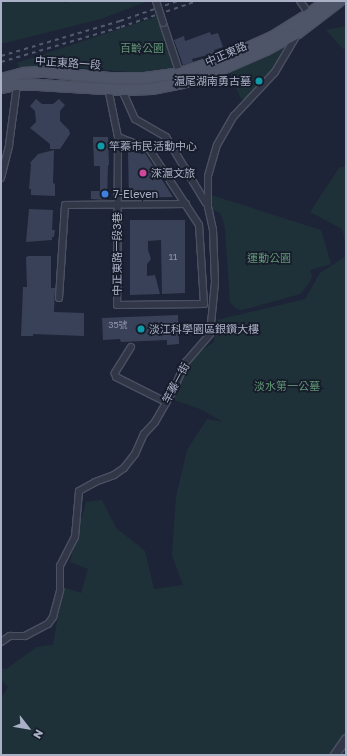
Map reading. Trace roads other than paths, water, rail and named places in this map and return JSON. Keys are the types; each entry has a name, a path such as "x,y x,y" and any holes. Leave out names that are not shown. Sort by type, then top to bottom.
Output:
{"main road":[{"name":"中正東路","path":"108,89 152,89 181,78 272,37 309,14 326,1"},
{"name":"中正東路","path":"110,78 181,78 216,72 266,50 298,33 340,1"},
{"name":"中正東路一段","path":"1,79 24,73 46,72 110,78"},
{"name":"中正東路一段","path":"1,88 17,85 60,85 108,89"}],"street":[{"path":"156,1 181,78"},
{"path":"300,1 309,14"},
{"name":"竿蓁一街","path":"1,642 10,636 25,636 48,624 53,617 60,590 60,566 75,537 79,491 95,482 114,475 124,468 135,454 144,434 155,422 172,393 186,362 210,334 215,282 213,230 208,207 208,176 217,145 234,116 275,72 298,33"},
{"name":"中正東路一段3巷","path":"110,78 108,89 118,137 117,305 204,304 199,225 149,149 118,137"},
{"path":"1,178 9,144 17,85"},
{"path":"122,90 135,119 166,137 206,203"},
{"name":"中正東路一段3巷","path":"118,206 186,204"},
{"path":"59,298 65,205 118,206"},
{"path":"131,347 115,373 116,377 166,402"},
{"path":"336,755 346,739"}],"railway":[{"path":"1,56 120,21 178,1"},
{"path":"1,62 121,27 197,1"}],"place":[{"name":"滬尾湖南勇古墓","path":"259,81"},
{"name":"竿蓁市民活動中心","path":"101,146"},
{"name":"淶滬文旅","path":"143,173"},
{"name":"7-Eleven","path":"105,194"},
{"name":"淡江科學園區銀鑽大樓","path":"141,329"}],"park label":[{"name":"百齡公園","path":"142,48"},
{"name":"運動公園","path":"269,258"},
{"name":"淡水第一公墓","path":"287,386"}]}
